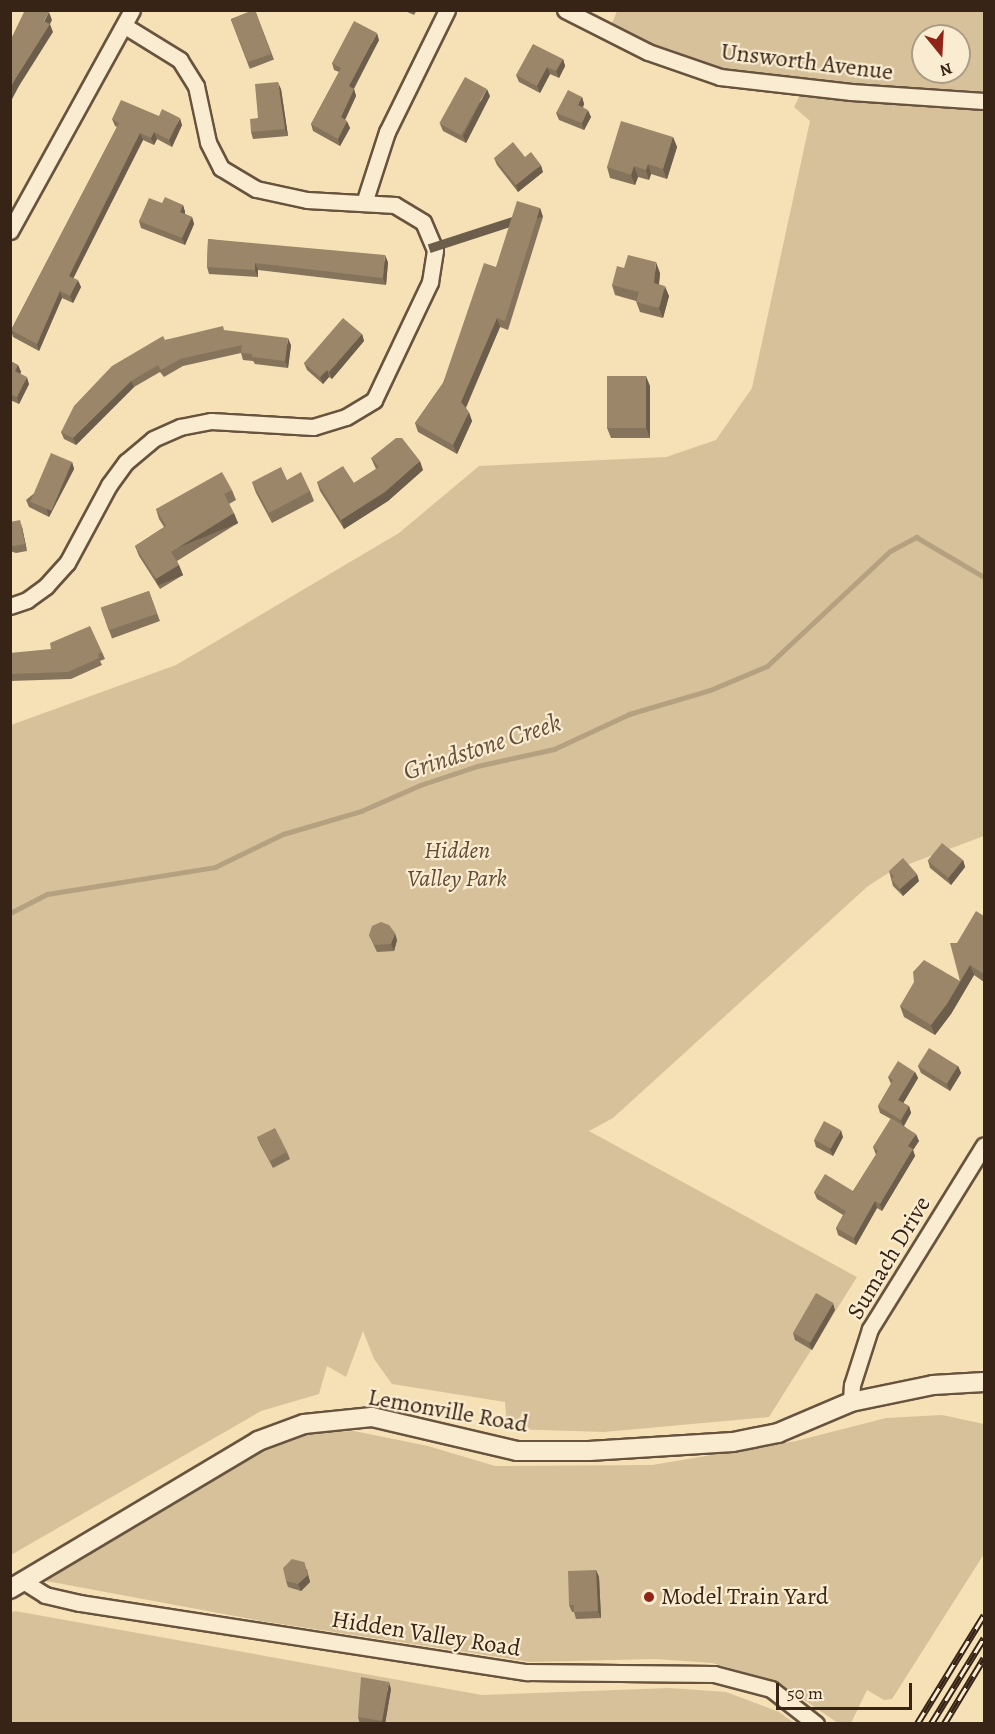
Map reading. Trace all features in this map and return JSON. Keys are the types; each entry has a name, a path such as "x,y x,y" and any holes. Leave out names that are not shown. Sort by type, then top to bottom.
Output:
{"street":[{"path":"10,231 132,10"},
{"path":"364,203 387,132 447,10"},
{"name":"Unsworth Avenue","path":"566,10 648,52 720,77 851,92 984,102"},
{"path":"10,606 27,600 46,586 67,563 110,485 126,462 153,440 180,427 211,421 313,427 345,417 374,399 426,293 435,250 423,222 395,205 307,200 256,189 221,168 208,142 196,86 180,60 125,26"},
{"name":"Sumach Drive","path":"851,1402 852,1385 870,1329 984,1145"},
{"name":"Lemonville Road","path":"17,1585 240,1451 304,1424 372,1417 517,1450 589,1452 734,1442 778,1433 851,1402 933,1385 984,1382"},
{"name":"Hidden Valley Road","path":"17,1585 45,1595 80,1603 517,1671 714,1674 771,1689 816,1724"}],"green space":[{"name":"Hidden Valley Park","path":"617,11 984,11 984,836 893,870 868,886 613,1118 589,1131 857,1277 769,1417 604,1432 507,1429 505,1402 392,1384 374,1359 363,1331 346,1377 327,1366 319,1394 261,1411 11,1555 11,725 176,665 399,533 479,466 666,457 716,440 752,388 810,121 794,107 801,93 607,36"},
{"path":"942,1415 984,1424 984,1554 892,1699 884,1700 867,1690 851,1723 838,1723 778,1682 712,1663 655,1659 531,1662 261,1621 46,1581 219,1473 302,1433 354,1431 428,1446 495,1466 652,1465 796,1441 886,1418"},
{"path":"15,1611 482,1695 670,1688 726,1692 779,1712 794,1723 11,1724 10,1613"}],"building":[{"path":"25,10 46,10 49,12 44,21 50,24 10,88 10,41"},
{"path":"255,10 271,54 248,62 231,19"},
{"path":"354,21 377,33 349,86 354,89 341,117 347,121 338,139 311,124 341,68 332,63"},
{"path":"533,44 563,59 556,71 547,67 537,86 516,75"},
{"path":"465,77 487,89 461,135 439,123"},
{"path":"278,82 285,129 251,132 250,119 258,118 255,84"},
{"path":"568,90 582,97 578,105 588,110 582,123 556,113"},
{"path":"121,100 159,116 162,109 180,118 169,140 154,132 151,138 140,133 69,276 78,280 70,296 60,291 37,344 11,330 119,123 112,119"},
{"path":"621,121 673,137 663,169 648,164 646,170 634,166 631,175 607,167"},
{"path":"513,142 525,157 531,152 541,165 516,185 494,158"},
{"path":"165,197 183,205 180,212 192,217 182,238 139,221 149,198 162,203"},
{"path":"517,201 540,208 505,321 497,318 461,402 469,412 453,445 415,423 443,383 484,263 496,267"},
{"path":"208,239 385,255 383,278 255,263 255,270 207,267"},
{"path":"628,255 656,262 654,283 665,286 659,308 636,302 639,292 612,285 617,266 624,268"},
{"path":"343,318 362,334 329,372 327,370 320,377 304,363"},
{"path":"223,326 224,330 288,338 285,361 252,357 252,354 241,353 242,345 180,359 161,370 158,365 131,381 73,438 61,432 74,406 112,366 163,336 165,340"},
{"path":"10,361 18,365 15,371 27,377 17,397 10,394"},
{"path":"607,376 646,376 646,428 607,428"},
{"path":"396,438 402,438 420,461 385,492 341,520 317,482 343,466 354,483 379,467 371,458"},
{"path":"51,453 72,462 51,511 30,502"},
{"path":"281,467 287,480 301,472 310,491 269,513 252,482"},
{"path":"222,472 232,490 224,494 234,513 171,552 179,565 156,579 135,546 166,526 156,509"},
{"path":"20,520 25,544 10,545 10,522"},
{"path":"149,591 157,614 109,630 101,608"},
{"path":"90,626 102,652 98,654 99,658 68,672 10,674 10,653 51,649 50,643"},
{"path":"942,843 963,860 949,878 928,861"},
{"path":"903,858 917,874 900,889 891,879 894,877 889,871"},
{"path":"976,911 984,916 984,974 970,965 947,1004 931,1025 900,1006 914,982 913,972 924,960 960,981 950,943 957,943"},
{"path":"381,922 389,925 395,933 391,944 374,945 369,935 372,926"},
{"path":"929,1048 958,1066 947,1084 918,1066"},
{"path":"898,1061 915,1072 898,1100 909,1106 901,1120 878,1106 893,1080 888,1077"},
{"path":"891,1118 916,1134 908,1146 913,1149 880,1204 875,1201 854,1238 836,1228 846,1211 814,1192 825,1174 853,1191 878,1151 873,1147"},
{"path":"824,1121 841,1130 831,1148 814,1140"},
{"path":"275,1128 287,1152 269,1161 257,1137"},
{"path":"816,1293 833,1303 810,1343 793,1333"},
{"path":"292,1559 304,1562 308,1575 298,1584 286,1581 283,1568"},
{"path":"596,1570 598,1611 574,1612 574,1605 569,1605 568,1571"},
{"path":"361,1677 389,1682 382,1721 358,1717"}],"waterway":[{"name":"Grindstone Creek","path":"10,913 47,894 215,867 283,834 361,811 420,785 477,766 554,749 629,714 710,690 767,666 890,551 916,537 984,577"}],"railway":[{"path":"917,1724 984,1615"},
{"path":"931,1724 984,1638"},
{"path":"944,1724 984,1658"}],"place":[{"name":"Model Train Yard","path":"649,1597"}]}
